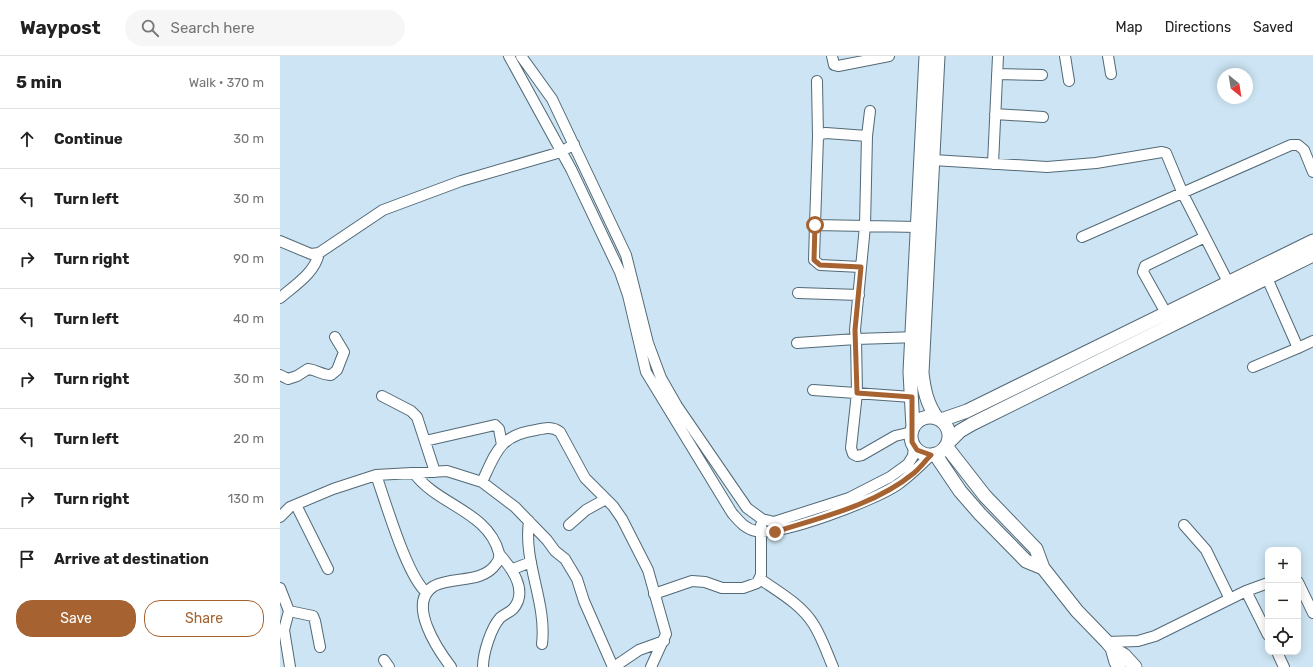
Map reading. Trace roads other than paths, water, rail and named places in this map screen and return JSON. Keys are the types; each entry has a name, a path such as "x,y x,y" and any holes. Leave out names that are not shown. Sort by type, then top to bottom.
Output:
{"main road":[{"path":"926,56 918,227 918,337 924,388 930,407 949,433 940,449"},
{"path":"938,56 933,160 918,337 910,372 914,446 921,452 940,449 960,431 972,424 1313,255"},
{"path":"912,430 923,418 939,419 967,412 1313,241"},
{"path":"940,449 1036,549 1043,568 1077,611 1109,645 1124,656 1135,667"},
{"path":"940,449 960,491 980,514 1026,561 1043,568"},
{"path":"1109,645 1119,667"}],"street":[{"path":"509,56 571,169 620,272 628,295 646,372 732,513 743,526 760,532 775,532 853,507 895,486 915,472 940,449"},
{"path":"521,56 552,99 626,255 648,343 661,378 677,406 747,508 762,520 774,522 849,498 890,477 908,464 913,456 914,446"},
{"path":"832,56 834,65 838,66 867,58 883,57"},
{"path":"993,164 998,56"},
{"path":"1065,56 1069,81"},
{"path":"1108,56 1111,74"},
{"path":"997,74 1042,75"},
{"path":"817,81 818,138 814,260 820,265 861,267"},
{"path":"870,111 867,136 865,226 858,295 856,339 857,393 851,448 853,454 857,456 862,455 895,436 912,430"},
{"path":"995,114 1043,117"},
{"path":"818,138 821,134 826,133 867,136"},
{"path":"280,242 311,254 320,253 383,210 461,181 561,152 574,144"},
{"path":"1082,237 1290,145 1298,145 1304,150 1310,158 1313,172"},
{"path":"933,160 1047,167 1096,163 1162,152 1169,157 1182,194 1228,282"},
{"path":"815,225 918,227"},
{"path":"1166,313 1143,272 1145,266 1205,237"},
{"path":"280,298 309,272 318,261 320,253"},
{"path":"1266,278 1298,348"},
{"path":"798,293 858,295"},
{"path":"280,375 288,379 297,376 308,369 318,370 324,375 331,375 337,370 344,352 335,337"},
{"path":"797,343 918,337"},
{"path":"1253,367 1313,341"},
{"path":"813,390 912,397"},
{"path":"382,396 414,414 435,472"},
{"path":"425,441 495,425 499,429 502,445"},
{"path":"482,482 495,453 514,435 522,432 549,428 556,429 560,432 585,478 606,499 622,519 648,570 666,634 651,667"},
{"path":"280,517 290,507 333,488 376,475 447,471 482,482 515,507 555,551 565,559 577,579 584,601 613,667 639,650 664,641"},
{"path":"414,473 422,483 442,499 464,509 476,518 494,540 499,554 513,569 517,580 518,596 512,610 503,615 497,621 484,654 483,667"},
{"path":"376,475 407,561 420,587 427,593"},
{"path":"570,526 586,510 606,499"},
{"path":"296,505 328,569"},
{"path":"654,594 692,581 705,582 722,588 743,588 750,586 761,574 760,532 762,520"},
{"path":"529,521 528,545 544,628 542,644"},
{"path":"1184,525 1206,550 1230,599"},
{"path":"451,667 435,644 423,613 422,606 427,593 434,586 488,572 499,559 499,554"},
{"path":"513,569 531,562"},
{"path":"761,574 784,596 804,612 813,624 833,667"},
{"path":"1298,583 1313,613"},
{"path":"1109,645 1138,641 1155,636 1246,591 1265,584"},
{"path":"280,588 289,611 284,630 290,667"},
{"path":"1246,591 1265,629"},
{"path":"289,611 312,616 315,621 320,647"},
{"path":"1278,655 1284,667"}]}
